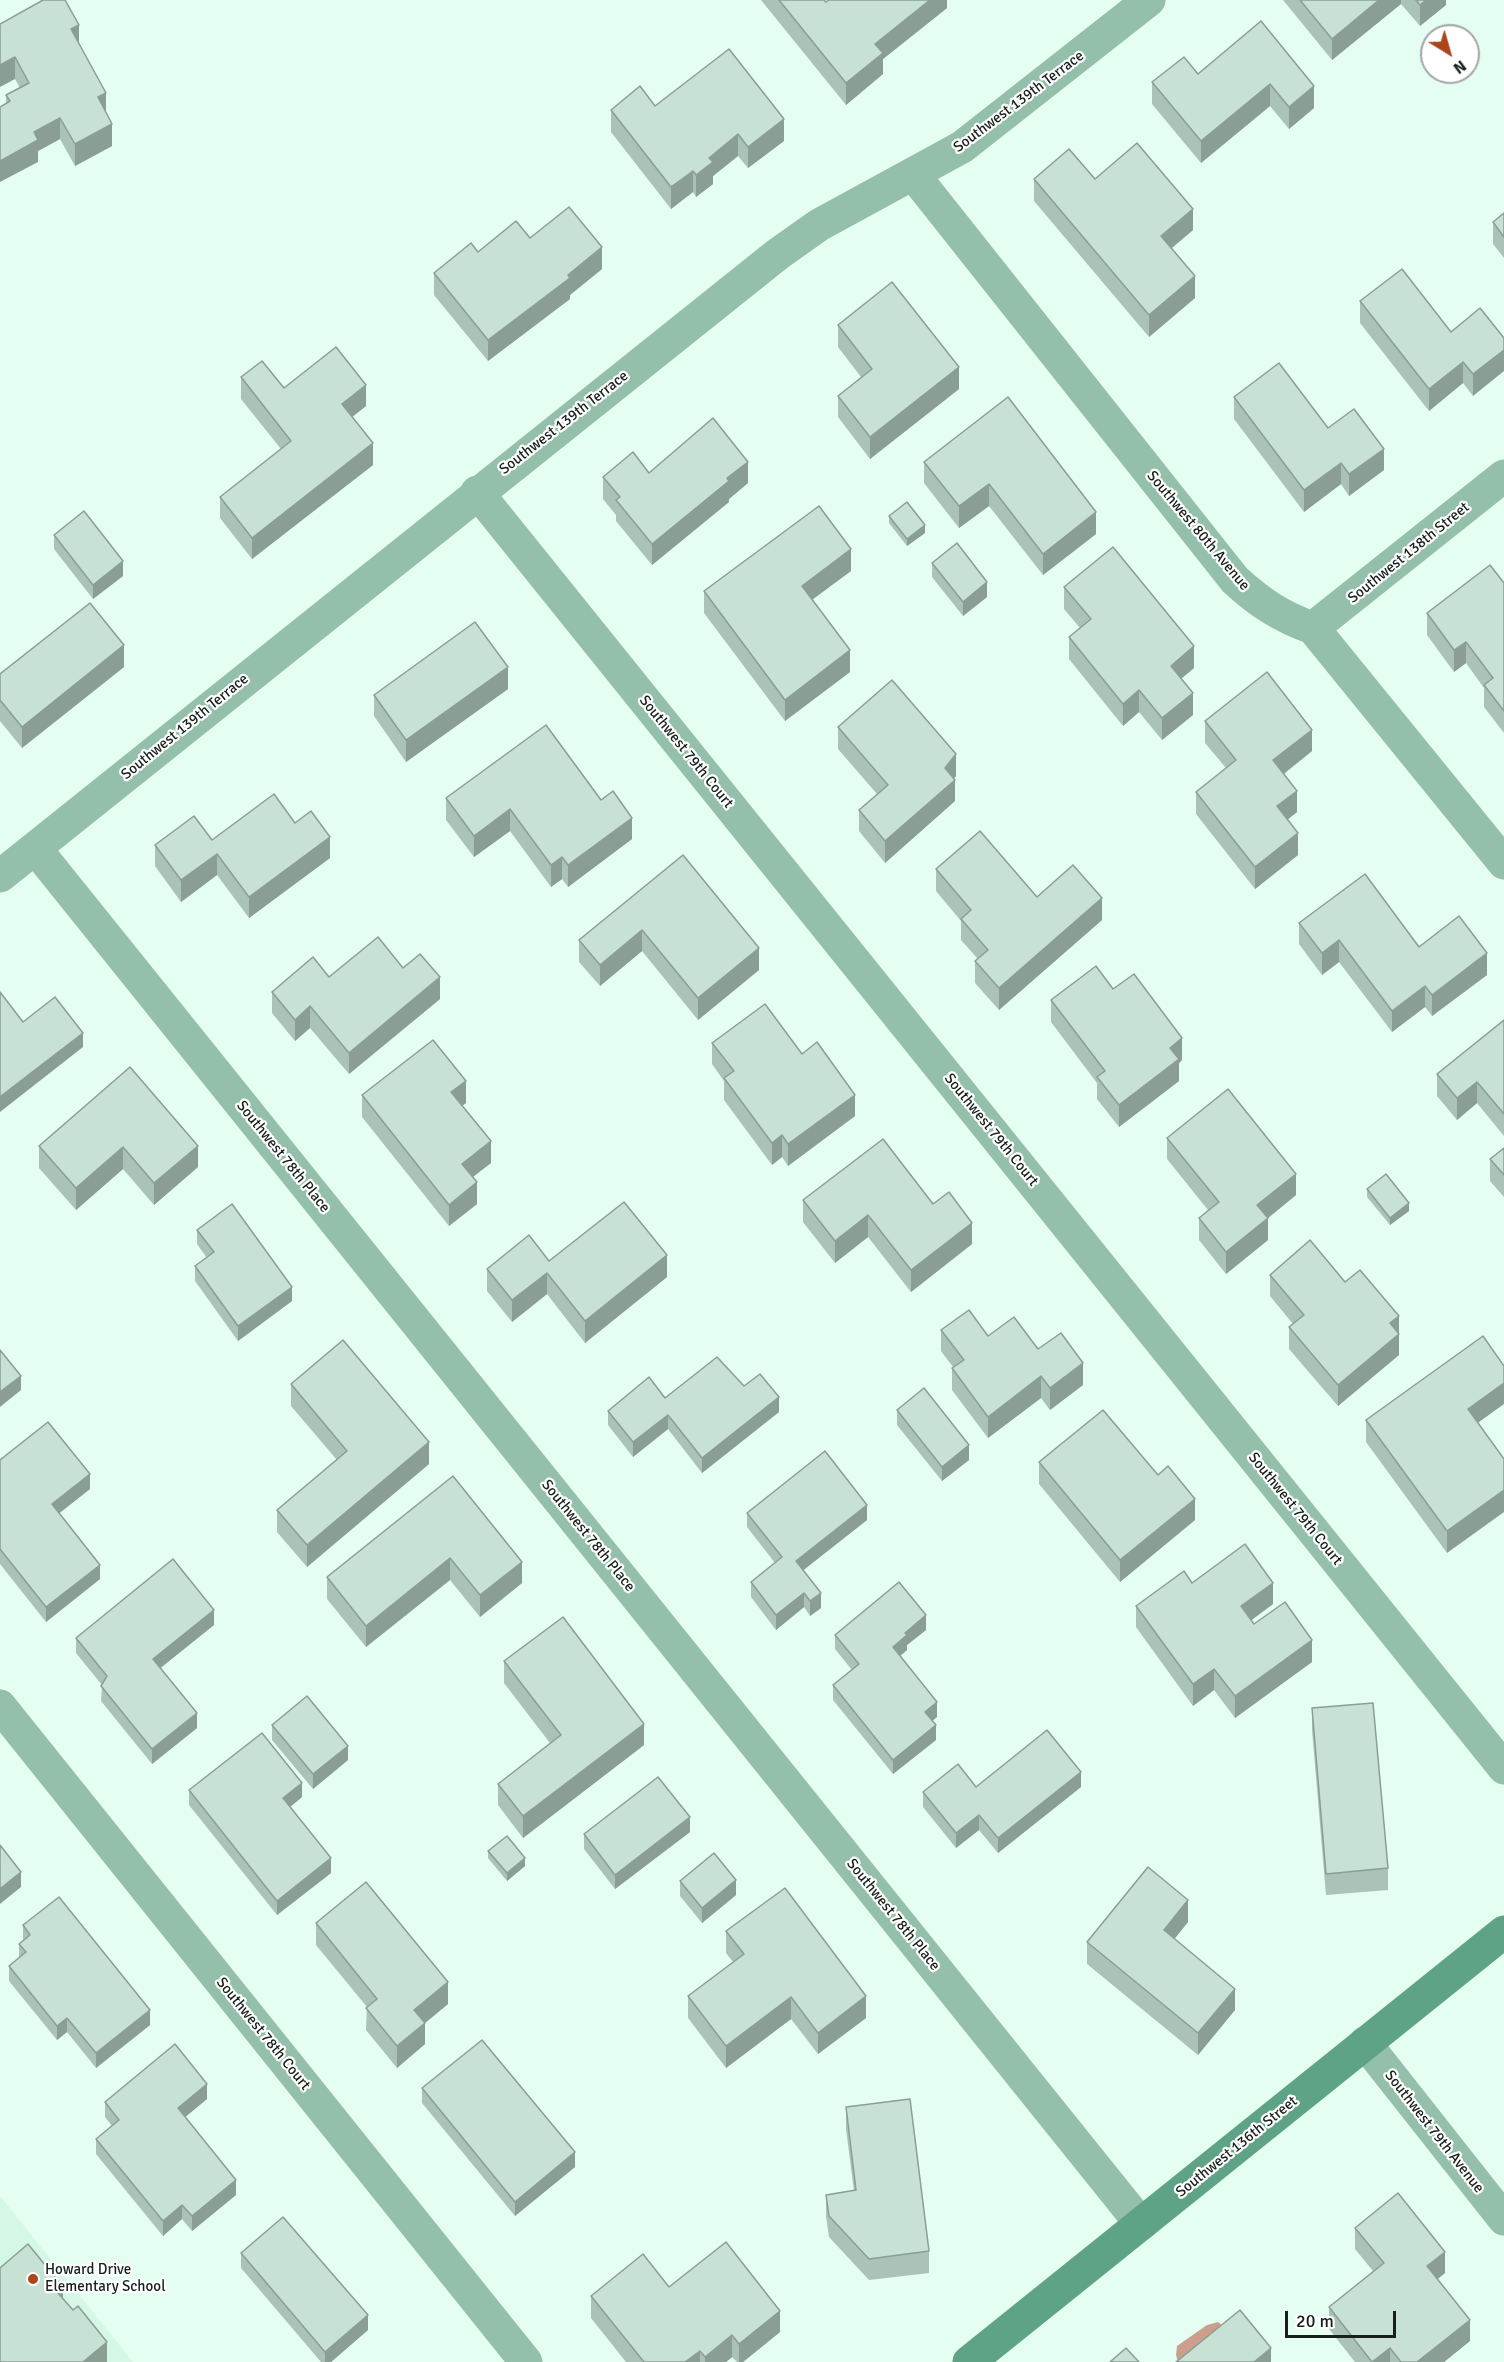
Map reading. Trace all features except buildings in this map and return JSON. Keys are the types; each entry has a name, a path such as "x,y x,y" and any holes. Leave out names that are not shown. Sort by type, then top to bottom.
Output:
{"street":[{"name":"Southwest 139th Terrace","path":"0,876 777,254 819,225 962,147 993,126 1149,0"},
{"name":"Southwest 80th Avenue","path":"913,174 1235,580 1256,600 1283,617 1312,628 1504,863"},
{"name":"Southwest 138th Street","path":"1312,628 1504,476"},
{"name":"Southwest 79th Court","path":"477,492 1504,1768"},
{"name":"Southwest 78th Place","path":"35,848 1141,2224"},
{"name":"Southwest 78th Court","path":"0,1706 526,2362"},
{"name":"Southwest 136th Street","path":"969,2362 1504,1932"},
{"name":"Southwest 79th Avenue","path":"1365,2043 1504,2219"}],"shaded area":[{"name":"Howard Drive Elementary School","path":"0,2196 133,2362 0,2362"},
{"path":"1218,2322 1228,2330 1178,2362 1177,2346 1207,2325"}],"place":[{"name":"Howard Drive Elementary School","path":"33,2279"}]}
